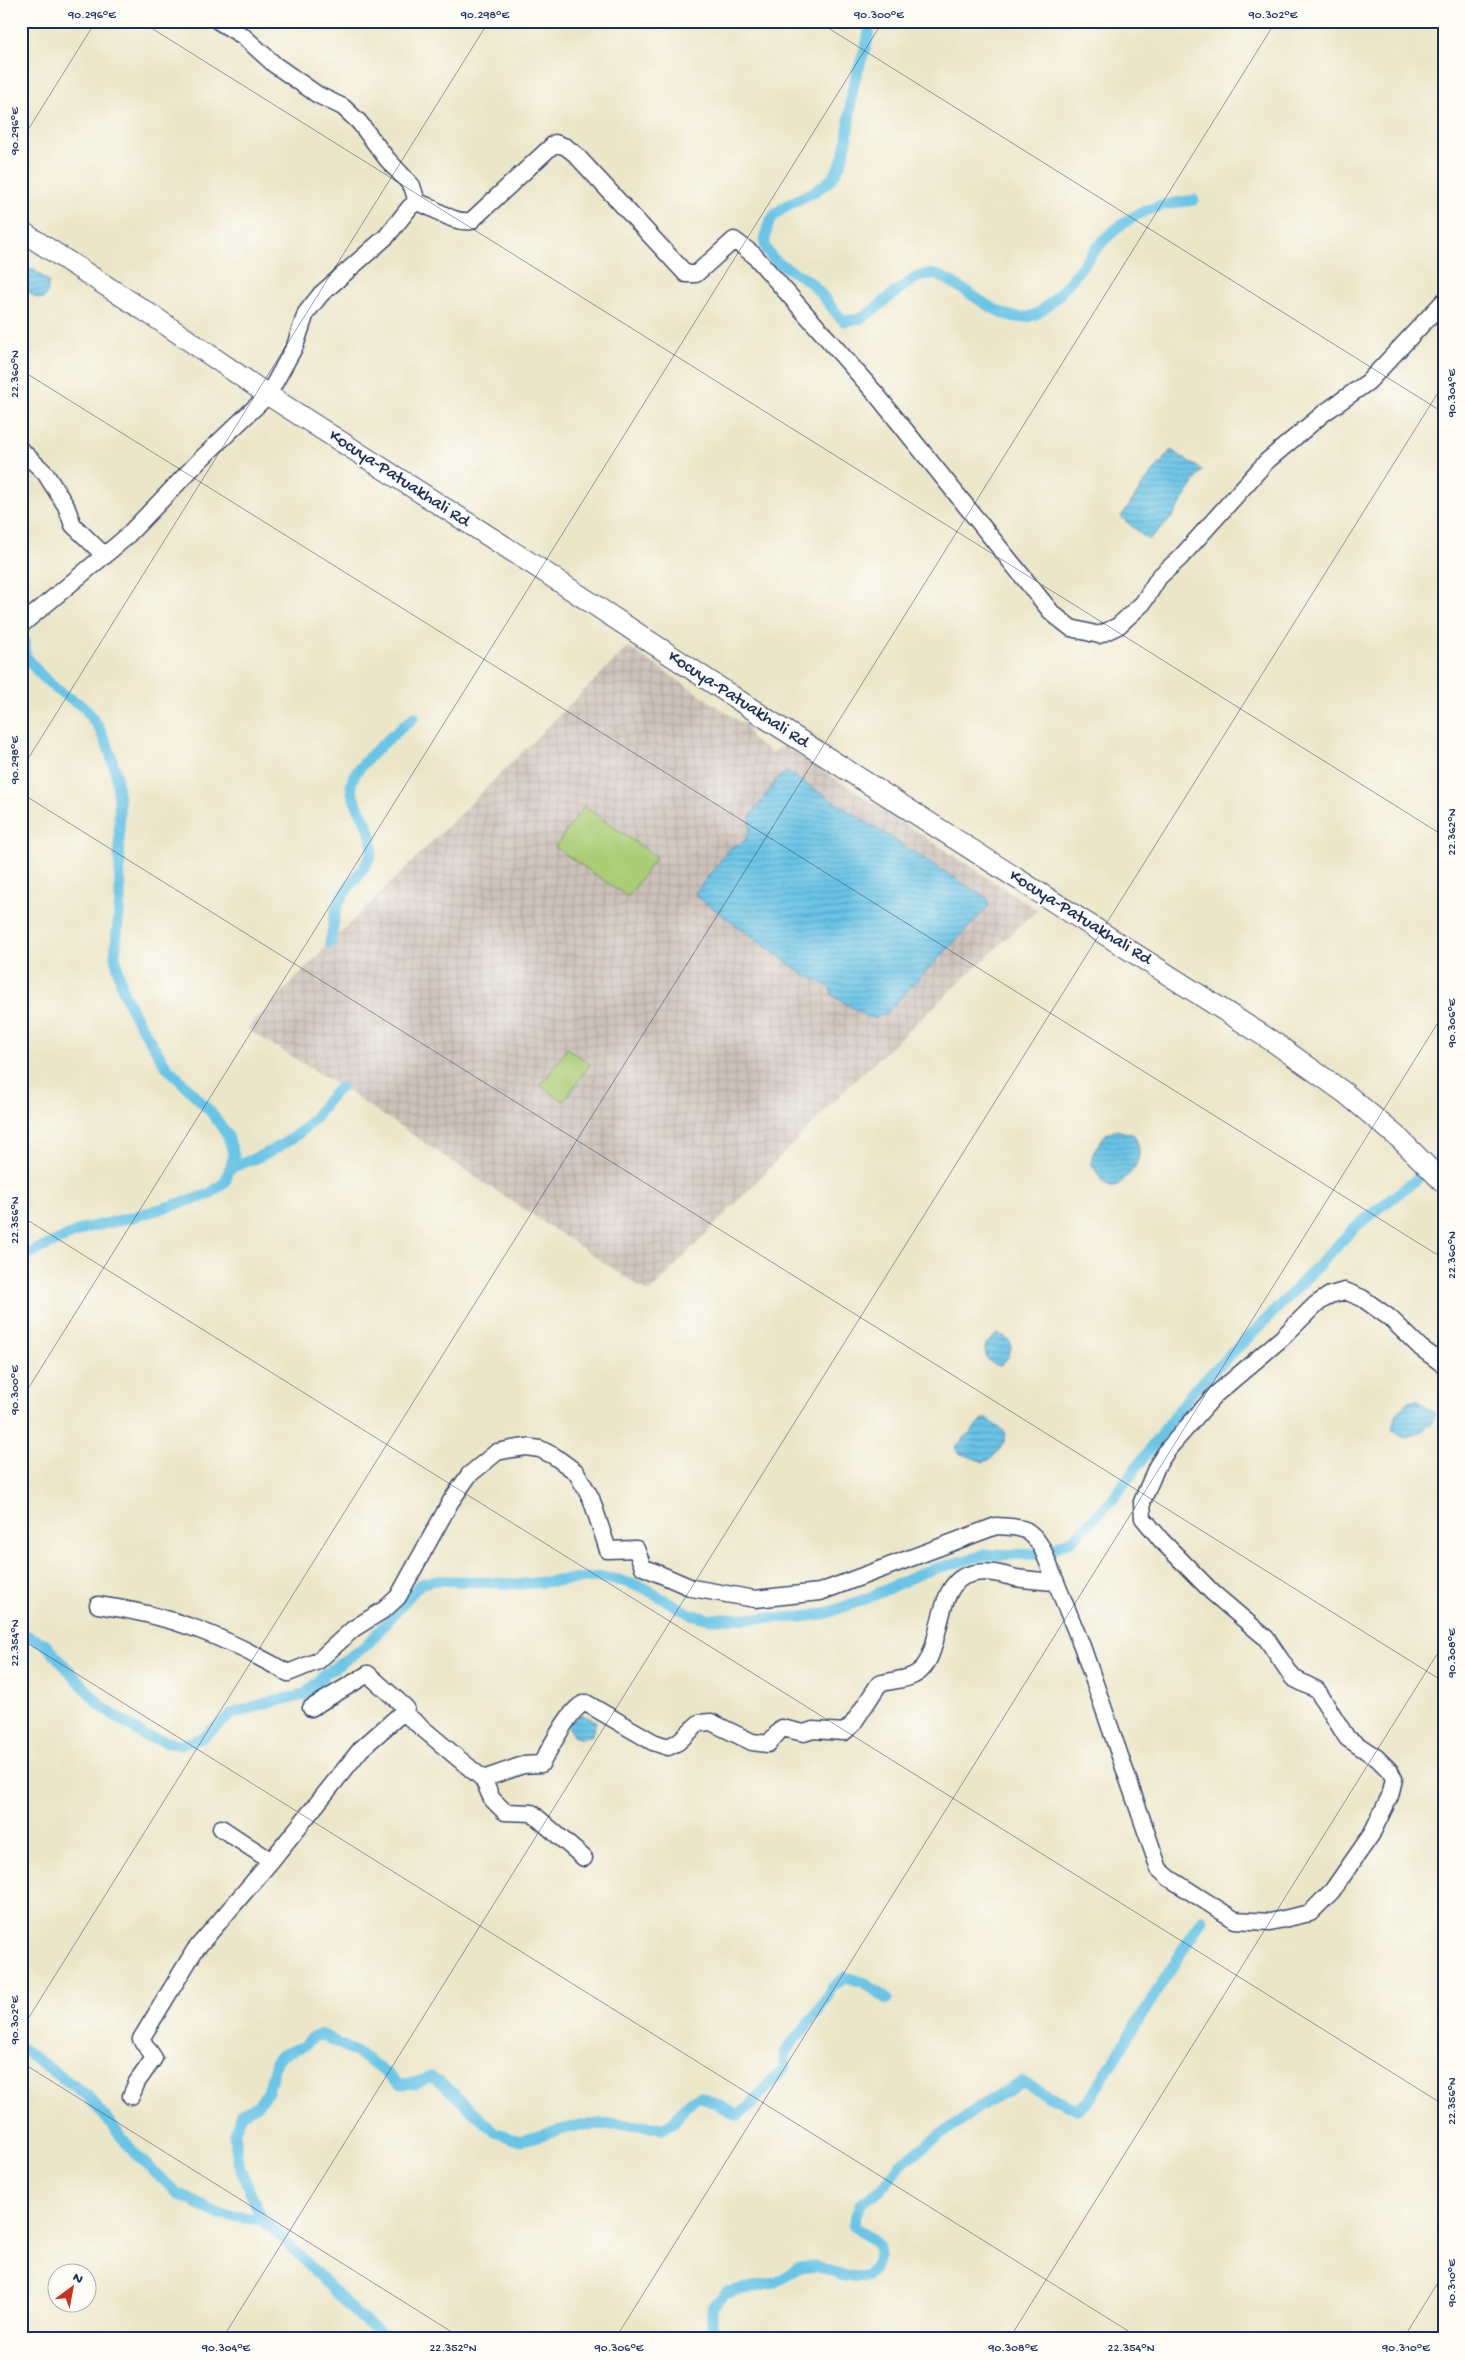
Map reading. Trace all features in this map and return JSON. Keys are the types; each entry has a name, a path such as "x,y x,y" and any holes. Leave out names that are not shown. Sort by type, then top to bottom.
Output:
{"main road":[{"name":"Kocuya-Patuakhali Rd","path":"21,231 145,310 268,395 540,569 770,721 1275,1043 1345,1093 1418,1157 1444,1184"}],"street":[{"path":"218,21 243,36 275,65 318,95 343,107 359,122 388,160 412,186 417,202"},
{"path":"21,625 105,556 138,526 201,459 268,395 295,346 306,313 321,294 387,236 410,207 417,202 429,205 460,223 471,222 555,143 566,147 575,154 686,274 696,274 734,240 754,255 876,394 1052,613 1071,628 1099,635 1118,626 1143,603 1159,577 1180,558 1267,461 1324,412 1368,382 1444,300"},
{"path":"21,450 45,473 66,506 73,525 105,556"},
{"path":"98,1604 140,1611 194,1627 252,1653 288,1673 318,1661 353,1629 385,1609 398,1597 451,1501 469,1475 497,1452 526,1447 540,1449 554,1456 576,1472 591,1498 608,1550 636,1549 643,1567 692,1588 755,1599 820,1592 996,1526 1020,1528 1033,1534 1042,1548 1082,1646 1159,1869 1169,1878 1235,1920 1270,1922 1310,1913 1332,1891 1371,1835 1390,1796 1394,1779 1390,1771 1377,1758 1347,1738 1317,1690 1297,1682 1284,1668 1266,1638 1214,1593 1162,1542 1142,1518 1142,1502 1157,1466 1168,1449 1215,1395 1282,1338 1315,1305 1330,1295 1345,1291 1362,1298 1390,1318 1420,1348 1444,1365"},
{"path":"483,1779 523,1764 541,1764 572,1714 582,1704 586,1703 653,1742 668,1747 678,1742 699,1723 710,1722 752,1742 768,1744 782,1728 804,1733 813,1730 844,1732 852,1725 879,1684 907,1678 921,1670 929,1661 944,1605 958,1579 970,1574 993,1572 1017,1578 1052,1576"},
{"path":"131,2096 137,2082 154,2058 141,2039 195,1950 271,1861 361,1749 406,1708 368,1674 311,1708"},
{"path":"403,1712 483,1779 492,1799 504,1812 532,1814 584,1858"},
{"path":"221,1828 271,1861"}],"shaded area":[{"path":"628,647 748,727 751,739 772,753 784,745 1037,910 849,1086 649,1293 341,1087 247,1029 330,943"}],"green space":[{"path":"584,806 656,857 628,897 555,847"},
{"path":"567,1048 590,1064 564,1101 541,1086"}],"water":[{"path":"26,268 34,270 48,281 48,292 43,299 35,297 21,286 21,273"},
{"path":"1171,450 1202,470 1171,519 1148,540 1121,517 1145,482"},
{"path":"787,772 988,899 988,907 886,1013 876,1018 867,1017 832,995 830,988 824,983 806,976 696,896 696,892 730,848 745,841 749,833 750,817 779,777"},
{"path":"1117,1130 1134,1135 1139,1151 1133,1170 1116,1187 1110,1187 1103,1182 1091,1163 1094,1150 1106,1134"},
{"path":"997,1334 1005,1337 1011,1343 1011,1350 1008,1356 999,1366 989,1361 985,1349 985,1345"},
{"path":"1416,1399 1434,1413 1434,1418 1424,1430 1404,1438 1393,1431 1394,1421 1399,1411 1407,1403"},
{"path":"983,1419 988,1419 1006,1433 1004,1442 999,1450 992,1458 984,1462 959,1453 956,1450 957,1445"},
{"path":"580,1714 596,1721 592,1735 582,1739 573,1736 567,1725"}],"waterway":[{"path":"869,21 866,47 853,88 846,147 838,169 823,186 775,214 769,223 765,242 772,258 811,283 844,321 859,319 907,283 927,275 936,275 948,280 984,303 1009,316 1022,317 1034,315 1054,299 1090,256 1120,225 1145,211 1164,205 1194,200"},
{"path":"21,1257 86,1228 126,1219 208,1195 225,1182 234,1156 228,1136 211,1112 166,1066 134,1015 123,991 115,956 120,900 119,801 116,774 109,749 99,728 85,708 56,689 39,673 25,655 25,641"},
{"path":"330,943 335,913 339,902 367,863 372,851 372,840 369,830 352,793 353,778 367,760 414,717"},
{"path":"232,1167 263,1155 301,1132 341,1087"},
{"path":"21,1633 44,1643 102,1707 145,1736 180,1745 202,1738 232,1714 266,1703 304,1695 324,1675 367,1645 420,1584 436,1580 521,1584 598,1577 619,1580 642,1587 690,1614 709,1619 803,1617 824,1614 868,1598 924,1572 984,1555 1037,1554 1050,1550 1073,1539 1113,1499 1193,1391 1262,1324 1355,1227 1444,1158"},
{"path":"712,2339 712,2308 726,2292 775,2283 798,2268 816,2266 844,2276 866,2277 880,2253 879,2247 875,2242 853,2226 860,2203 882,2189 900,2164 982,2105 1022,2082 1077,2110 1089,2100 1202,1919"},
{"path":"388,2339 356,2314 281,2236 262,2220 238,2163 234,2133 242,2114 257,2105 268,2092 276,2061 281,2055 304,2046 312,2038 321,2034 366,2058 400,2084 415,2083 431,2077 443,2084 495,2132 520,2141 579,2125 615,2124 664,2128 674,2122 685,2106 700,2096 738,2115 750,2106 785,2067 784,2053 819,2010 832,1988 845,1977 863,1982 887,1999"},
{"path":"21,2048 88,2096 136,2155 177,2193 218,2214 262,2220"}]}
